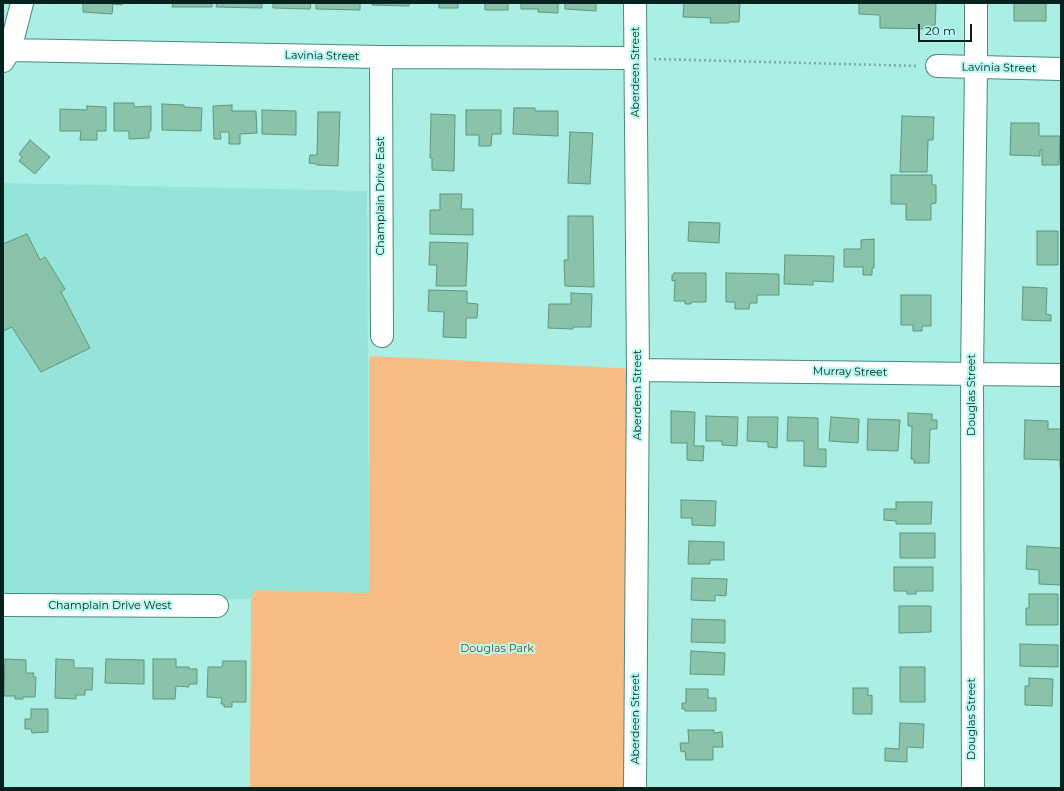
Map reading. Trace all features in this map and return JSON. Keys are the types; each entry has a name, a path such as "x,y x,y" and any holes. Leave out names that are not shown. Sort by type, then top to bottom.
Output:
{"street":[{"path":"6,55 22,3"},
{"name":"Aberdeen Street","path":"635,3 638,370 635,788"},
{"name":"Douglas Street","path":"973,788 972,374 976,3"},
{"name":"Lavinia Street","path":"6,55 635,58"},
{"name":"Champlain Drive East","path":"380,56 382,336"},
{"name":"Lavinia Street","path":"937,66 1061,69"},
{"name":"Murray Street","path":"638,370 1061,375"},
{"name":"Champlain Drive West","path":"3,605 217,606"}],"path":[{"path":"635,58 937,66"}],"shaded area":[{"path":"3,183 367,191 369,594 255,590 251,599 3,594"}],"green space":[{"name":"Douglas Park","path":"369,356 639,369 635,788 250,788 251,599 255,590 369,593"}],"building":[{"path":"83,3 122,3 122,5 113,4 112,14 83,12"},
{"path":"173,3 212,3 212,7 172,7"},
{"path":"217,3 262,3 262,8 216,7"},
{"path":"273,3 311,3 310,9 273,8"},
{"path":"316,3 360,3 360,10 316,9"},
{"path":"372,3 409,3 409,6 372,5"},
{"path":"439,3 458,3 458,8 439,8"},
{"path":"485,3 508,3 508,10 485,10"},
{"path":"521,3 558,3 558,13 538,12 538,9 521,9"},
{"path":"565,3 596,3 596,11 565,9"},
{"path":"684,3 740,3 739,22 710,23 711,18 683,17"},
{"path":"859,3 936,3 935,29 880,28 880,15 859,14"},
{"path":"1014,3 1046,3 1046,21 1014,21"},
{"path":"114,103 134,103 134,107 151,106 151,131 149,131 149,138 129,139 129,131 114,131"},
{"path":"162,104 202,108 201,131 162,130"},
{"path":"232,105 232,111 256,111 257,133 240,134 240,144 229,144 229,132 220,132 221,139 214,139 213,106"},
{"path":"87,106 106,107 106,131 97,131 97,140 80,140 81,131 60,131 60,109 87,110"},
{"path":"514,108 535,108 535,111 558,111 558,136 513,134"},
{"path":"262,110 296,111 296,135 262,134"},
{"path":"466,110 501,110 501,134 492,134 491,146 479,146 479,135 466,135"},
{"path":"318,112 340,112 338,166 309,163 310,155 317,155"},
{"path":"431,114 455,115 454,171 432,170 432,158 430,158"},
{"path":"902,116 934,117 933,140 928,140 927,172 900,172"},
{"path":"1011,123 1039,123 1039,136 1060,136 1059,165 1042,165 1042,150 1040,150 1040,156 1010,155"},
{"path":"570,132 593,133 590,184 568,183"},
{"path":"30,140 50,157 35,174 19,161 22,157 19,154"},
{"path":"891,175 932,175 932,185 936,185 936,203 931,204 931,220 906,220 906,204 891,204"},
{"path":"440,194 462,194 461,209 473,209 473,235 430,234 430,210 440,210"},
{"path":"568,216 593,216 594,287 565,286 564,260 568,260"},
{"path":"689,222 720,223 719,243 688,241"},
{"path":"1037,231 1058,231 1058,265 1037,265"},
{"path":"27,234 40,260 45,257 65,289 61,292 90,348 41,372 12,327 3,331 3,244"},
{"path":"874,239 874,268 872,268 872,275 863,275 863,267 844,267 844,249 861,249 861,240"},
{"path":"430,242 468,243 466,286 436,286 437,265 429,265"},
{"path":"785,255 834,256 833,282 813,281 813,285 784,284"},
{"path":"674,273 706,273 706,302 691,302 691,304 685,304 685,301 674,301 675,280 672,281 672,275 674,275"},
{"path":"726,273 779,274 779,295 757,295 757,303 750,303 749,309 735,309 735,302 726,302"},
{"path":"1023,287 1047,288 1046,314 1051,315 1051,321 1022,320"},
{"path":"429,290 467,291 467,303 478,304 477,318 466,318 466,338 443,337 444,312 428,311"},
{"path":"571,293 592,294 591,327 573,327 573,329 548,328 549,304 571,304"},
{"path":"901,295 931,295 931,326 922,326 922,331 913,331 913,325 901,325"},
{"path":"671,411 695,412 694,446 704,446 703,461 687,460 687,443 671,443"},
{"path":"908,413 932,414 932,420 937,420 937,429 930,429 929,463 914,463 914,459 911,459 912,426 908,426"},
{"path":"706,416 738,417 737,446 722,445 722,441 706,441"},
{"path":"748,417 778,417 777,448 768,447 768,442 747,441"},
{"path":"788,417 818,418 818,449 826,449 826,467 804,466 804,441 787,441"},
{"path":"831,417 859,419 858,443 829,441"},
{"path":"868,419 900,420 898,451 867,450"},
{"path":"1025,420 1048,421 1048,429 1061,429 1061,468 1060,460 1024,459"},
{"path":"681,500 716,501 715,526 692,525 692,518 681,518"},
{"path":"896,502 932,502 931,524 896,524 896,521 884,520 884,509 896,509"},
{"path":"900,533 935,533 935,558 900,558"},
{"path":"689,541 724,542 724,560 710,560 710,564 688,564"},
{"path":"1027,546 1061,548 1061,585 1039,584 1039,570 1026,569"},
{"path":"894,567 933,567 933,591 916,591 916,594 907,594 907,591 894,591"},
{"path":"692,578 727,579 726,596 715,595 715,601 691,600"},
{"path":"1029,594 1058,594 1058,625 1026,625 1026,608 1029,608"},
{"path":"899,606 931,606 931,632 899,633"},
{"path":"692,619 725,620 725,643 691,642"},
{"path":"1020,644 1058,645 1058,667 1020,666"},
{"path":"691,651 725,653 724,675 690,674"},
{"path":"5,659 26,660 26,673 34,673 33,677 36,677 35,697 15,699 15,696 4,696"},
{"path":"56,659 74,660 74,668 93,668 92,690 85,690 85,695 76,695 76,699 55,698"},
{"path":"106,659 144,660 144,684 105,683"},
{"path":"153,659 176,659 176,667 189,667 189,669 197,669 197,684 189,684 189,687 176,686 175,699 153,699"},
{"path":"223,661 246,661 246,702 232,702 232,707 224,707 224,704 221,704 222,698 207,697 208,667 222,667"},
{"path":"900,667 925,667 925,702 900,702"},
{"path":"1029,678 1053,679 1052,706 1025,705 1025,686 1029,686"},
{"path":"853,688 868,688 868,696 872,695 872,714 853,714"},
{"path":"686,689 708,689 708,698 716,698 716,711 685,711 685,709 682,709 682,703 686,703"},
{"path":"31,709 48,709 48,732 32,733 31,729 25,729 25,719 31,719"},
{"path":"900,723 924,724 923,748 907,747 907,762 885,761 885,748 899,749"},
{"path":"688,730 714,730 714,733 722,732 723,747 713,747 713,760 686,760 685,751 681,752 680,743 689,743"}]}
